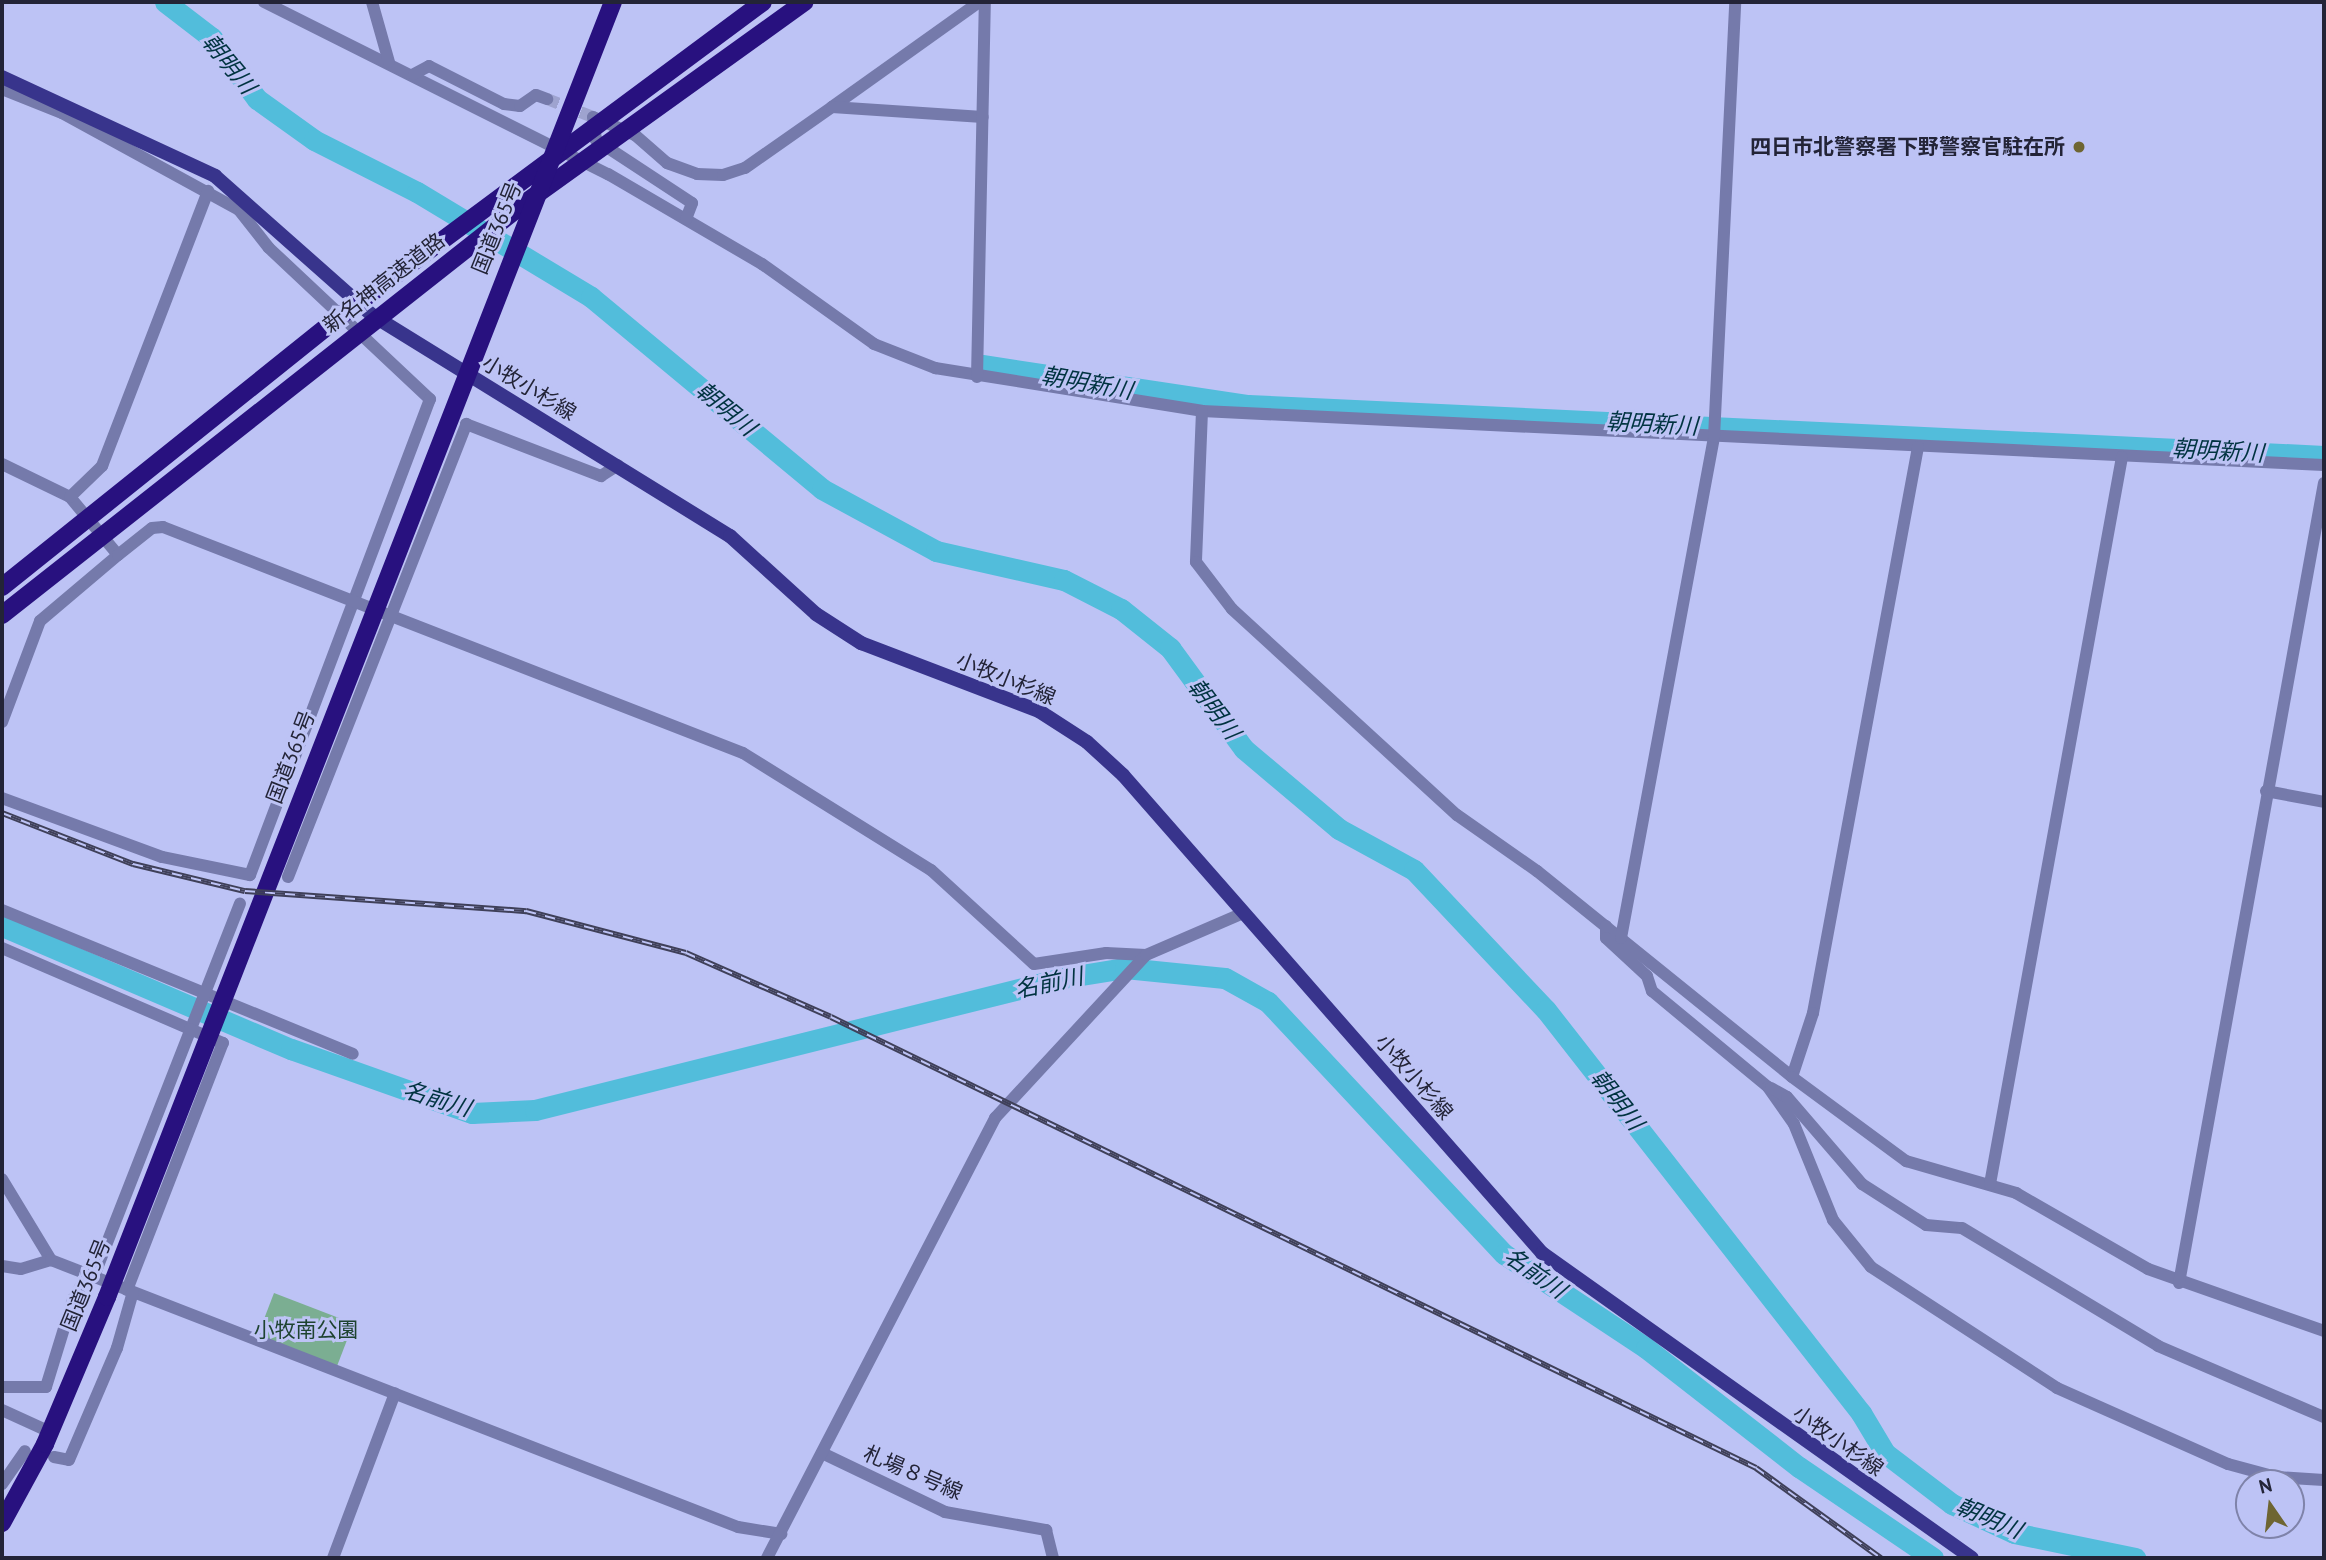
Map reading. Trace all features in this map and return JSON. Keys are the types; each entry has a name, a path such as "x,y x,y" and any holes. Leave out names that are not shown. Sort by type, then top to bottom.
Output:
{"highway":[{"name":"国道365号","path":"2,1523 50,1432 107,1297 473,350 613,2"},
{"name":"新名神高速道路","path":"2,587 331,323 763,2"},
{"name":"新名神高速道路","path":"2,615 365,326 725,57 805,2"}],"main road":[{"name":"小牧小杉線","path":"2,77 215,176 372,315 730,536 816,614 861,643 1039,711 1087,742 1243,913 1542,1253 1972,1558"}],"street":[{"path":"264,2 414,74 687,219 874,344 977,377 1202,411 1715,430 1918,447 2324,465"},
{"path":"372,2 389,62"},
{"path":"687,219 692,203 596,140 593,117 635,135 667,163 698,174 723,175 745,168 979,2"},
{"path":"977,377 985,2"},
{"path":"1621,938 1715,430 1735,2"},
{"path":"414,74 429,66 504,104 520,106 536,95 547,99"},
{"path":"2,89 62,113 239,210 269,248 430,399 250,875 162,857 2,798"},
{"path":"832,107 983,117"},
{"path":"70,497 102,466 208,191"},
{"path":"1202,411 1196,562 1232,609 1457,815 1606,926 1792,1077 1906,1161 1990,1184 2179,1283 2324,1331"},
{"path":"288,877 467,424 601,476 618,465"},
{"path":"1792,1077 1813,1013 1918,447"},
{"path":"1990,1184 2122,457"},
{"path":"2,464 70,497 118,555"},
{"path":"2179,1283 2266,791 2324,483"},
{"path":"2,722 40,621 152,528 163,527 743,753 931,870 1034,964 1106,953 1144,957"},
{"path":"2266,791 2324,802"},
{"path":"2,1387 46,1387 73,1299 91,1276 200,997 240,904"},
{"path":"2,910 200,997 353,1054"},
{"path":"767,1558 995,1118 1116,995 1144,957 1243,913"},
{"path":"1606,926 1606,938 1647,976 1652,992 1768,1087 1787,1097 1830,1155 1862,1184 1926,1225 1962,1228 2158,1346 2324,1417"},
{"path":"2,948 189,1026 223,1043 130,1291 117,1348 69,1460 54,1457"},
{"path":"1768,1087 1794,1124 1843,1237 1905,1293 2022,1370 2159,1435 2252,1471 2324,1480"},
{"path":"2,1179 51,1260 738,1527 781,1534"},
{"path":"2,1266 20,1269 51,1260"},
{"path":"333,1558 395,1393"},
{"path":"2,1410 50,1432"},
{"path":"2,1484 25,1451"},
{"name":"札場８号線","path":"822,1453 945,1512 1046,1530 1053,1558"}],"green space":[{"name":"小牧南公園","path":"274,1293 353,1323 337,1366 258,1336"}],"waterway":[{"name":"朝明川","path":"165,2 212,38 257,99 314,140 417,192 591,297 822,489 936,551 1064,580 1121,609 1170,648 1244,749 1339,829 1414,870 1546,1010 1861,1413 1885,1453 1952,1504 2014,1533 2135,1558"},
{"name":"朝明新川","path":"982,365 1248,405 2324,456"},
{"name":"名前川","path":"2,926 291,1049 472,1113 535,1110 1063,978 1125,968 1225,978 1268,1002 1504,1254 1646,1348 1799,1467 1933,1558"}],"tunnel":[{"path":"547,99 593,117"}],"railway":[{"path":"2,813 133,864 245,891 526,911 686,953 831,1017 1756,1468 1881,1558"}],"place":[{"name":"四日市北警察署下野警察官駐在所","path":"2079,147"}]}
